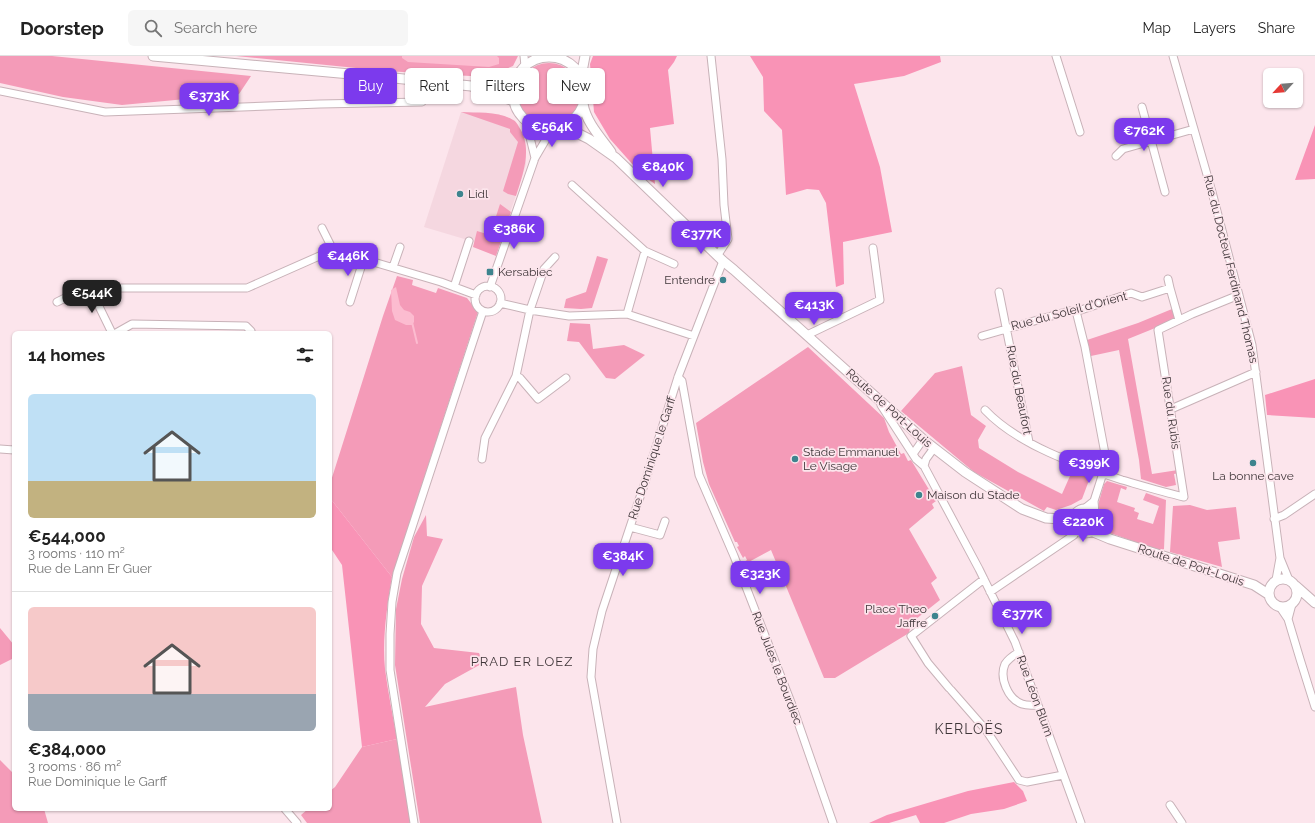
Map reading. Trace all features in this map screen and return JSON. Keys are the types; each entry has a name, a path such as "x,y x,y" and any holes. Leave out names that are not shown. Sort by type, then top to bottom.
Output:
{"main road":[{"path":"153,56 471,86"},
{"path":"525,66 544,56 565,58 575,68"},
{"path":"583,68 585,56"},
{"path":"515,104 518,112 526,121 538,128 556,128 574,119 579,114 583,104"},
{"name":"Route de Port-Louis","path":"583,104 584,111 592,126 616,158"},
{"name":"Route de Port-Louis","path":"556,128 577,133 589,139 616,158 695,234 878,400 925,441 965,472 1022,509 1046,518 1062,519 1075,524"},
{"path":"1084,509 1090,510 1095,514 1097,519 1094,528 1086,533 1081,532 1075,524 1080,511 1084,509"},
{"name":"Route de Port-Louis","path":"1094,528 1110,539 1254,585"},
{"path":"1254,585 1283,578 1293,583 1315,604"},
{"path":"1274,581 1269,587 1268,594 1274,604 1280,607 1287,607 1294,602 1298,594 1293,583"},
{"path":"1254,585 1268,594"},
{"path":"1294,602 1315,604"}],"street":[{"path":"524,56 525,66"},
{"name":"Rue Dominique le Garff","path":"617,823 591,677 593,649 602,611 678,377 728,240 724,205 722,159 711,56"},
{"path":"1056,56 1080,132"},
{"name":"Rue du Docteur Ferdinand Thomas","path":"1173,56 1252,345 1280,558 1293,583"},
{"path":"0,91 105,112 312,104 405,102"},
{"path":"1142,107 1165,192"},
{"path":"526,121 535,158"},
{"path":"490,287 535,158 556,128"},
{"path":"1116,156 1123,149 1194,129"},
{"path":"572,185 645,251 674,264"},
{"path":"322,228 333,250"},
{"path":"454,287 470,241"},
{"path":"393,267 400,247"},
{"path":"807,335 880,300 873,248"},
{"path":"57,302 81,290 90,288 247,288 333,250 393,267 476,295"},
{"path":"627,314 645,251"},
{"path":"482,459 484,438 516,376 530,310 544,269 555,257"},
{"path":"350,302 364,258"},
{"path":"1168,279 1179,320 1239,295"},
{"path":"490,287 494,288 499,293 500,299 500,303 495,310 491,312 483,311 477,306 476,295 480,289 490,287"},
{"path":"90,288 111,331"},
{"name":"Rue du Soleil d'Orient","path":"982,336 1069,311 1081,310 1131,293 1142,296 1170,288"},
{"name":"Rue du Beaufort","path":"999,292 1029,442"},
{"path":"500,303 530,310 569,316 627,314 694,336"},
{"path":"1076,310 1085,347 1106,474 1094,501 1084,509"},
{"path":"414,823 390,670 392,602 397,573 483,311"},
{"name":"Rue du Rubis","path":"1106,474 1164,493 1184,497 1158,330 1179,320"},
{"path":"120,331 132,324 246,326 251,331"},
{"path":"1171,409 1256,372"},
{"path":"516,376 520,378 538,399 566,378"},
{"name":"Rue Jules le Bourdiec","path":"678,377 682,381 699,475 734,556 781,677 833,823"},
{"name":"Rue Léon Blum","path":"878,400 913,454 924,466 984,579 1019,652 1081,823"},
{"path":"985,410 996,422 1029,442 1068,461 1106,474"},
{"path":"913,454 920,444 925,441"},
{"path":"924,466 926,459 934,448"},
{"path":"0,449 12,450"},
{"path":"1274,519 1284,515 1315,494"},
{"path":"1094,501 1095,514"},
{"path":"630,527 660,536 665,521"},
{"path":"990,592 1074,535 1075,524"},
{"name":"Rue du Docteur Ferdinand Thomas","path":"1274,581 1280,558"},
{"path":"984,579 911,636 928,663 986,730 1019,780 1027,782 1063,775"},
{"path":"1288,619 1294,602"},
{"path":"1280,607 1288,619 1315,707"},
{"path":"1019,652 1006,663 1003,671 1004,682 1009,692 1020,704 1028,706 1038,705"},
{"path":"1170,805 1182,823"},
{"path":"287,811 297,823"}],"shaded area":[{"path":"0,56 52,56 251,76 239,94 122,105 63,97 0,83"},
{"path":"236,56 518,56 513,66 508,68 471,68 471,76 463,76 463,68 405,68 405,72 397,72 397,68 356,68"},
{"path":"402,56 497,56 499,58 499,64 489,67 408,62 402,58"},
{"path":"593,56 677,56 668,70 674,124 650,128 655,184 642,175 610,139 594,112 593,104 605,104 605,68 590,68"},
{"path":"750,56 940,56 941,62 904,76 854,84 880,167 892,232 843,242 844,284 836,287 826,203 819,190 807,189 786,195 782,130 764,111 763,77"},
{"path":"549,63 566,68 547,68 547,104 578,104 575,111 566,120 555,124 543,124 532,120 523,111 520,104 539,104 539,68 532,68"},
{"path":"461,112 498,114 514,120 523,133 526,146 526,164 498,249 424,227"},
{"path":"461,112 501,115 517,124 523,135 526,152 524,170 516,196 503,191 518,142 510,132 510,129"},
{"path":"1315,125 1315,179 1295,180"},
{"path":"500,204 511,212 496,256 473,247 477,231 490,235"},
{"path":"597,256 608,259 592,308 564,308 566,299 586,292"},
{"path":"397,276 413,280 412,285 436,293 438,288 467,298 478,312 392,577 332,501 332,478"},
{"path":"396,287 400,305 404,310 410,312 414,316 414,322 412,325 406,325 395,320 392,311 391,290"},
{"path":"1172,309 1175,317 1170,322 1128,339 1152,474 1178,470 1179,473 1174,474 1176,485 1166,487 1141,479 1139,460 1119,350 1091,356 1087,340 1138,323"},
{"path":"570,323 590,324 593,349 624,345 645,355 615,379 606,378 579,342 567,341"},
{"path":"808,347 884,418 889,432 901,454 904,453 908,461 911,460 936,501 932,504 934,508 909,529 937,578 931,583 940,600 911,623 909,633 835,678 824,678 771,550 745,564 744,562 747,560 745,556 743,558 737,547 739,546 737,542 735,542 709,484 703,462 696,423"},
{"path":"962,366 971,415 986,426 978,440 979,448 1018,472 1062,494 1070,476 1074,475 1076,469 1091,475 1082,499 1071,505 1056,510 1047,507 1044,511 974,472 901,411 935,373"},
{"path":"1315,379 1315,418 1267,415 1265,395"},
{"path":"1107,481 1127,487 1126,490 1121,488 1117,502 1135,508 1134,511 1139,513 1137,519 1153,524 1159,506 1143,500 1146,493 1166,500 1164,549 1161,551 1110,533 1105,526 1098,505 1104,484"},
{"path":"332,501 392,577 388,600 384,658 397,739 362,747 342,565 332,550"},
{"path":"1190,505 1207,510 1236,507 1240,539 1218,542 1222,567 1170,552 1173,506"},
{"path":"426,515 427,536 443,539 422,586 421,624 434,648 479,653 483,663 445,684 425,707 516,687 523,735 542,823 420,823 395,665 396,609 402,579 414,537"},
{"path":"0,628 12,643 12,659 0,665"},
{"path":"397,739 411,823 307,823 301,815 306,811 332,811 332,789 362,747"},
{"path":"0,760 12,772 12,811 45,811 48,823 0,823"},
{"path":"1014,782 1023,791 1027,801 1004,809 971,814 944,823 920,823 916,815 889,823 869,823 887,815 968,791"}],"waterway":[{"path":"412,322 417,343"}],"place":[{"name":"Lidl","path":"460,194"},
{"name":"Kersabiec","path":"490,272"},
{"name":"Entendre","path":"723,280"},
{"name":"Stade Emmanuel Le Visage","path":"795,459"},
{"name":"La bonne cave","path":"1253,463"},
{"name":"Maison du Stade","path":"919,495"},
{"name":"Place Theo Jaffre","path":"935,616"}],"district":[{"name":"PRAD ER LOEZ","path":"522,661"},
{"name":"KERLOËS","path":"969,729"}]}
